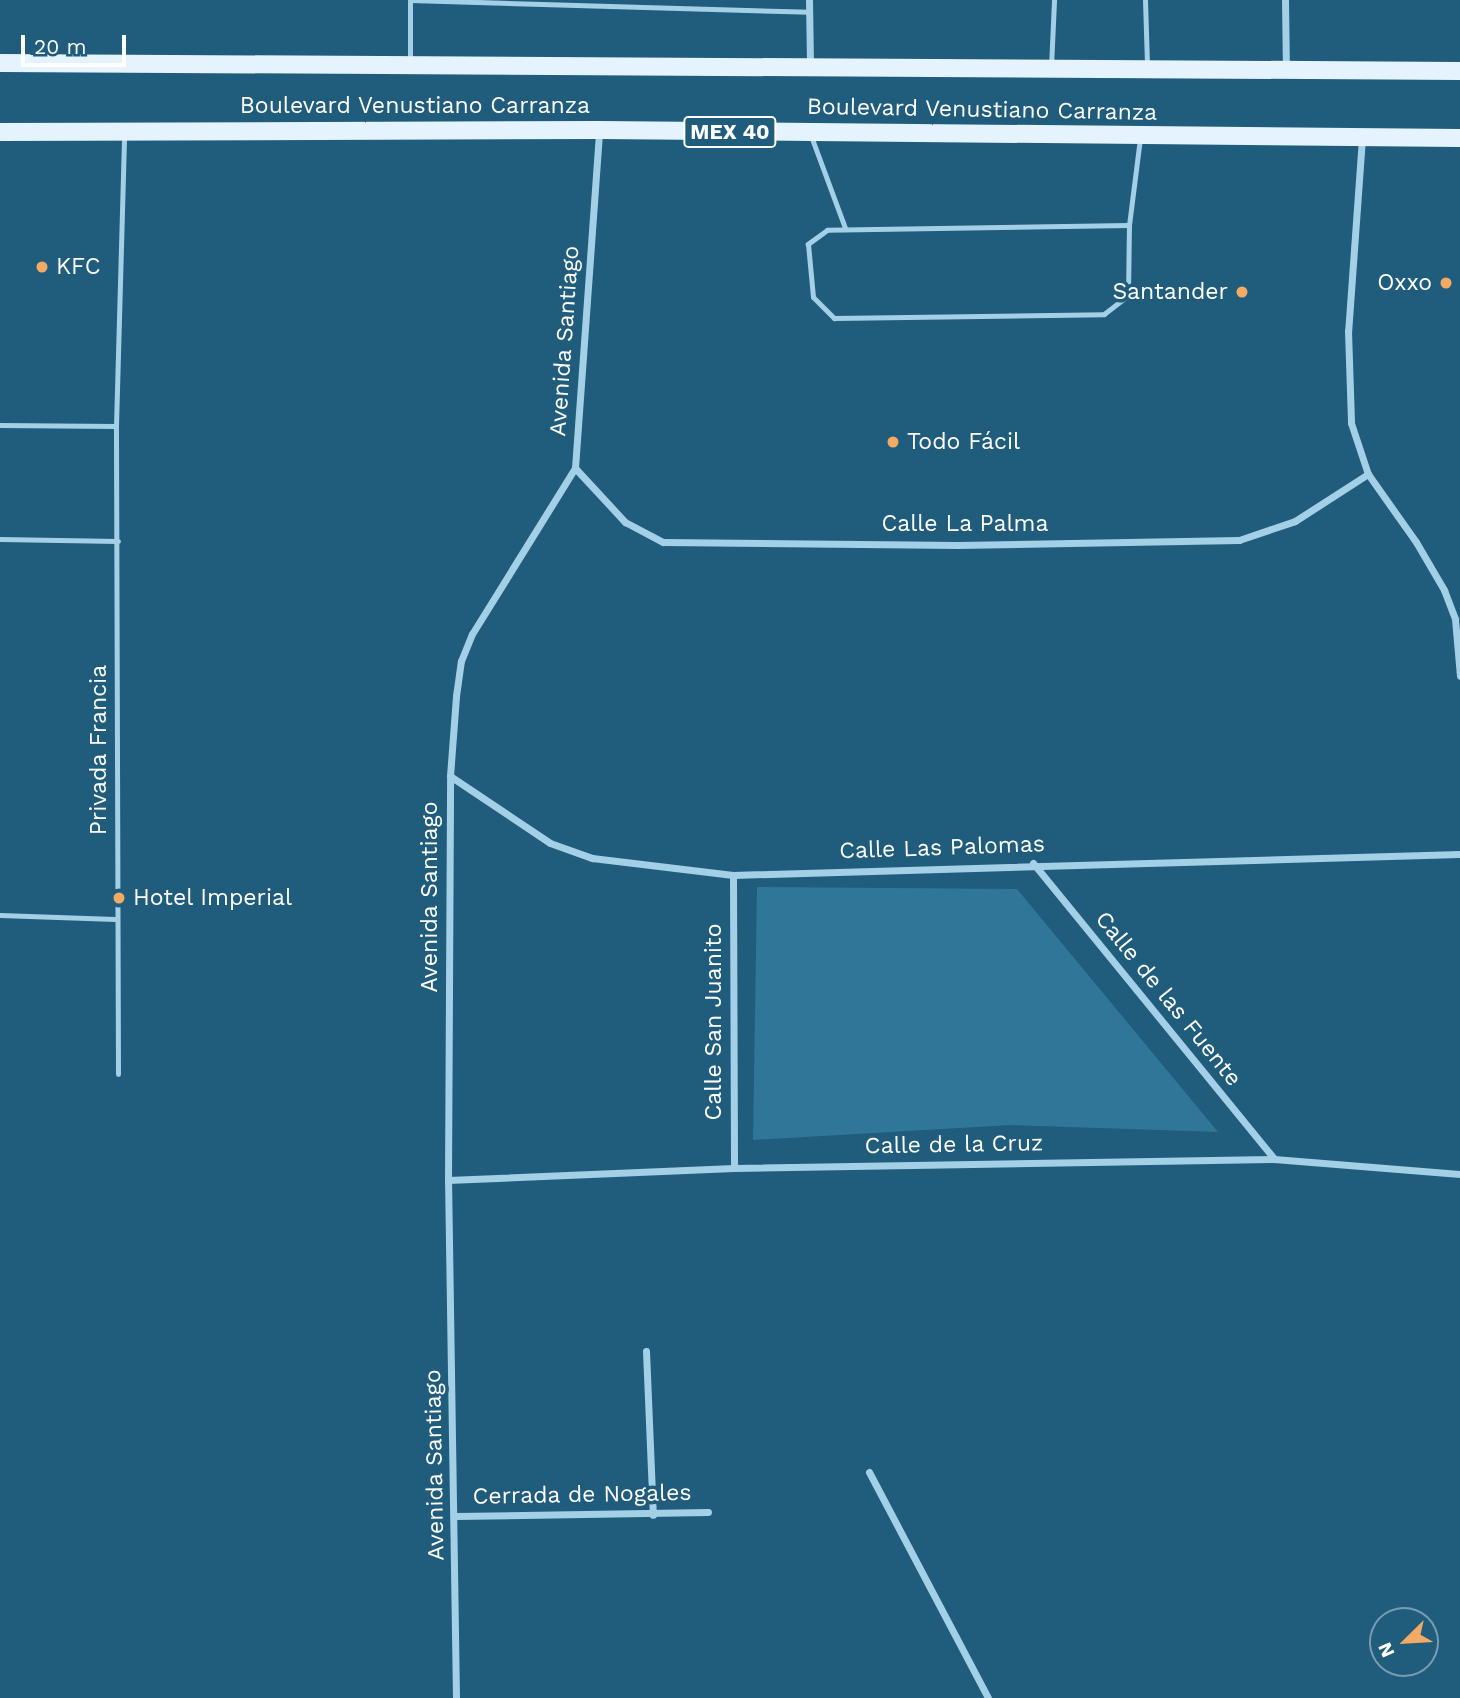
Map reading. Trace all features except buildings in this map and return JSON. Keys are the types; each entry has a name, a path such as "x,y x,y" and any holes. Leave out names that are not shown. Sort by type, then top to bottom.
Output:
{"main road":[{"name":"Boulevard Venustiano Carranza","path":"0,63 1460,71"},
{"name":"Boulevard Venustiano Carranza","path":"0,132 599,130 1460,138"}],"street":[{"path":"809,0 810,67"},
{"path":"1284,0 1286,71"},
{"name":"Avenida Santiago","path":"456,1698 456,1516 448,1180 450,776 461,661 472,634 575,468 599,130"},
{"path":"1362,137 1348,389 1351,424 1368,474 1416,542 1444,590 1455,619 1460,676"},
{"name":"Calle La Palma","path":"575,468 625,523 663,542 958,545 1239,540 1295,521 1368,474"},
{"name":"Calle Las Palomas","path":"450,776 551,843 592,858 733,875 1032,863 1460,853"},
{"name":"Calle de las Fuente","path":"1032,863 1274,1159"},
{"name":"Calle San Juanito","path":"733,875 734,1168"},
{"name":"Calle de la Cruz","path":"448,1180 734,1168 1274,1159 1460,1174"},
{"path":"646,1351 653,1515"},
{"path":"869,1472 988,1698"},
{"name":"Cerrada de Nogales","path":"456,1516 653,1515 708,1512"}],"lane":[{"path":"410,65 410,0 809,12"},
{"path":"1051,68 1054,0"},
{"path":"1145,0 1147,68"},
{"name":"Privada Francia","path":"118,1074 115,919 117,426 124,132"},
{"path":"810,133 845,228"},
{"path":"1129,225 845,228 820,233 808,244 813,297 834,318 1104,314 1128,295 1129,225 1140,137"},
{"path":"0,425 117,426"},
{"path":"0,540 118,541"},
{"path":"0,915 115,919"}],"shaded area":[{"path":"757,887 1017,889 1218,1132 1011,1125 753,1140"}],"place":[{"name":"KFC","path":"42,267"},
{"name":"Oxxo","path":"1446,283"},
{"name":"Santander","path":"1242,292"},
{"name":"Todo Fácil","path":"893,442"},
{"name":"Hotel Imperial","path":"119,898"}]}
